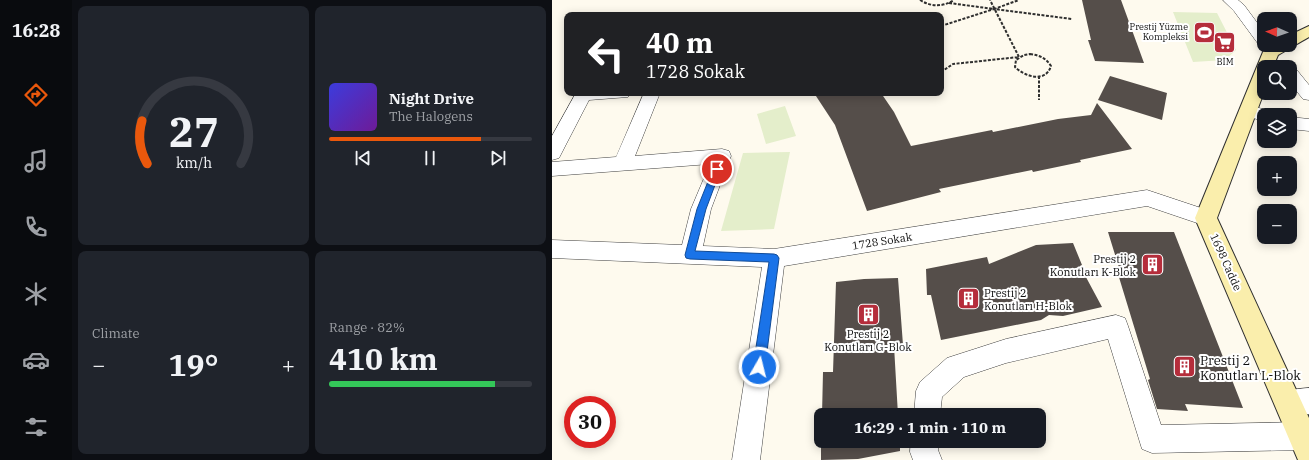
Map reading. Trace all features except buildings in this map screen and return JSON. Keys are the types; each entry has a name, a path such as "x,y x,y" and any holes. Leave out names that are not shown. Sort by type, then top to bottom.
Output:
{"street":[{"path":"1230,0 1239,8 1257,33"},
{"path":"1297,38 1309,31"},
{"path":"1206,218 1256,113 1270,52"},
{"path":"1271,52 1278,60"},
{"path":"1297,81 1309,95"},
{"path":"552,153 583,96"},
{"path":"623,163 651,96"},
{"path":"1297,124 1309,125"},
{"path":"552,169 722,156 701,209 690,255"},
{"name":"1728 Sokak","path":"552,250 774,258 1147,198 1206,218"},
{"name":"1698 Cadde","path":"1206,218 1298,402 1306,444"},
{"path":"746,460 774,258"},
{"path":"929,408 930,391 956,367 1006,351 1116,326 1152,439 1306,444"},
{"path":"924,448 924,452 928,460"}],"path":[{"path":"920,0 930,5 949,3 1072,19"},
{"path":"949,3 954,0"},
{"path":"990,0 1019,57"},
{"path":"944,25 1019,0"},
{"path":"944,70 953,64 1036,54 1049,62 1051,69 1049,72 1039,76 1027,76 1017,70 1014,63 1019,57"},
{"path":"1039,76 1040,100"}],"green space":[{"name":"Prestij Yüzme Kompleksi","path":"1173,12 1217,13 1236,50 1225,60 1193,62"},
{"path":"785,106 796,136 766,144 757,114"},
{"path":"790,152 774,229 721,231 743,153"}],"place":[{"name":"Prestij Yüzme Kompleksi","path":"1204,32"},
{"name":"BİM","path":"1225,43"},
{"name":"Prestij 2 Konutları K-Blok","path":"1152,265"},
{"name":"Prestij 2 Konutları H-Blok","path":"968,299"},
{"name":"Prestij 2 Konutları G-Blok","path":"868,314"},
{"name":"Prestij 2 Konutları L-Blok","path":"1185,367"}],"route":[{"path":"717,169 701,209 690,255 774,258 759,367"}]}
